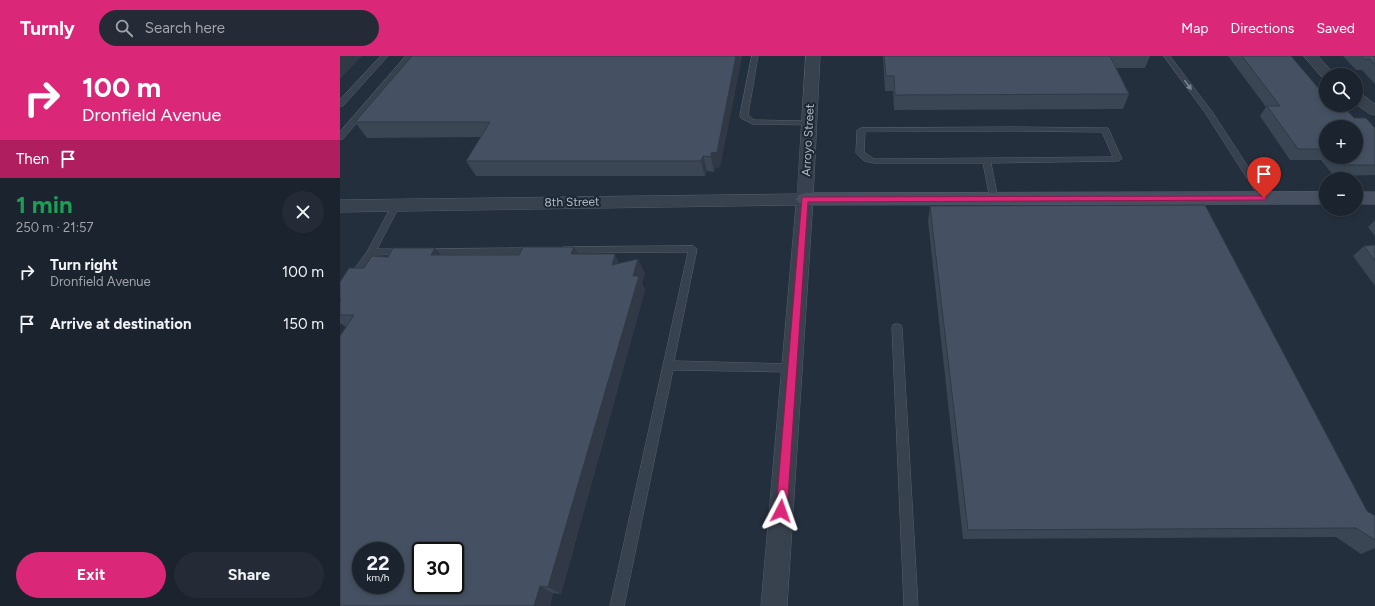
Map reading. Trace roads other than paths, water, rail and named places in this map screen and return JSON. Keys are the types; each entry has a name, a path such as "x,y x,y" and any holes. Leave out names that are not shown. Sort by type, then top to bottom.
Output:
{"street":[{"name":"Arroyo Street","path":"774,606 813,56"},
{"path":"1311,56 1322,68"},
{"path":"1363,102 1375,111"},
{"path":"804,199 1319,198"},
{"path":"1363,198 1375,198"},
{"name":"8th Street","path":"340,206 804,199"}],"lane":[{"path":"340,104 385,56"},
{"path":"340,137 410,56"},
{"path":"755,56 744,116 752,122 809,123"},
{"path":"1167,56 1209,113 1264,198"},
{"path":"861,130 1104,130 1118,159 986,159 874,161 867,159 860,153 861,130"},
{"path":"986,159 994,199"},
{"path":"340,296 371,252 396,205"},
{"path":"371,252 693,249 617,606"},
{"path":"897,328 911,606"},
{"path":"668,365 792,368"}]}
